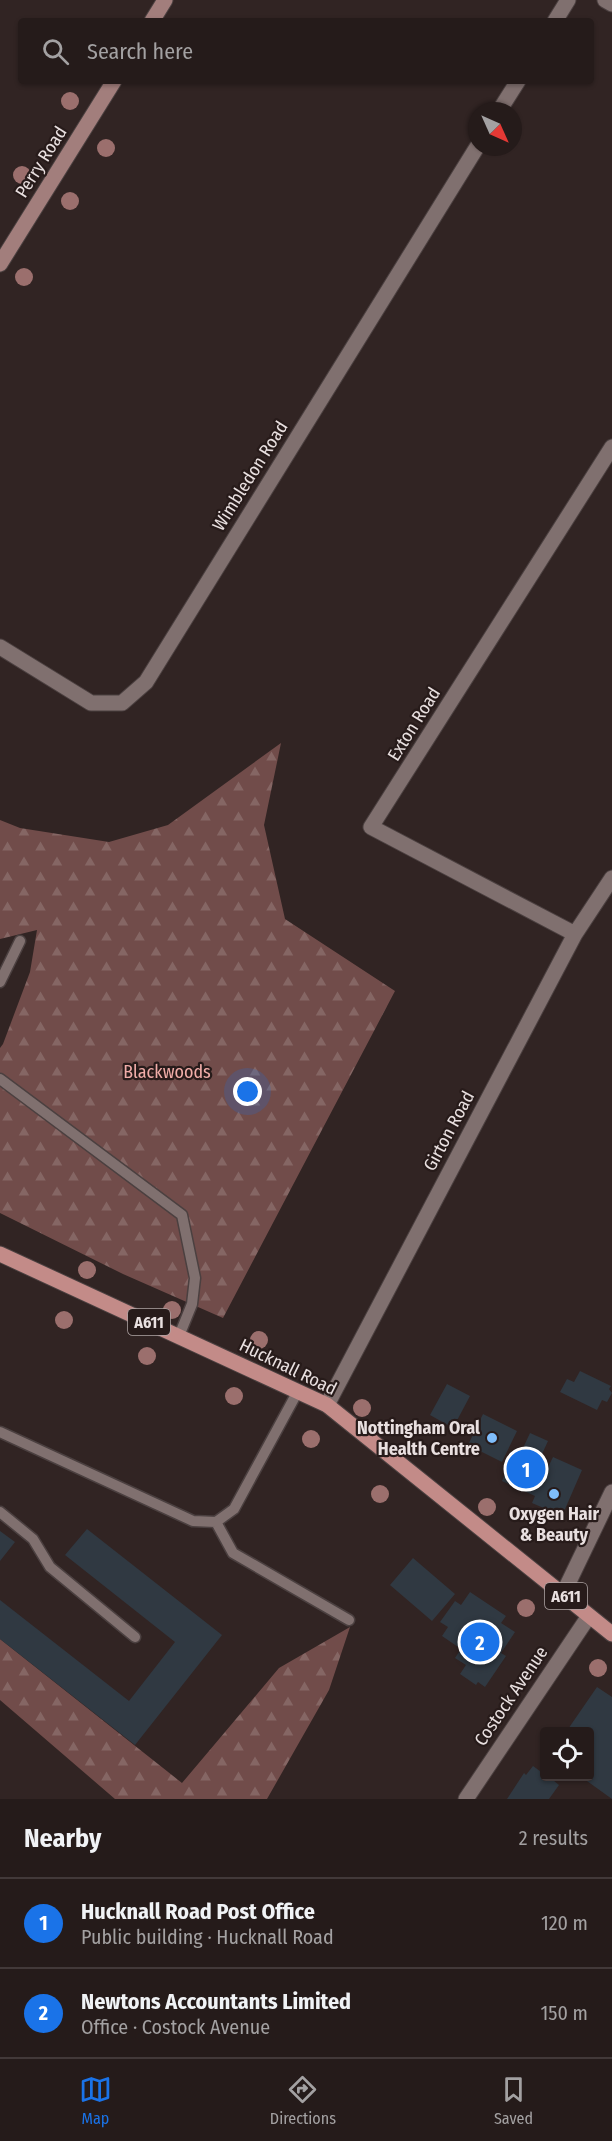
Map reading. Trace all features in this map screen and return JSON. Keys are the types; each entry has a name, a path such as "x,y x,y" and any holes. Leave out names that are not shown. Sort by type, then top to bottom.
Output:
{"main road":[{"name":"Hucknall Road","path":"0,1254 327,1405 612,1634"}],"street":[{"path":"154,18 165,0"},
{"path":"557,18 568,0"},
{"path":"605,0 612,4"},
{"name":"Perry Road","path":"0,264 112,84"},
{"path":"505,102 516,84"},
{"name":"Wimbledon Road","path":"0,647 91,703 122,703 146,682 471,156"},
{"name":"Exton Road","path":"575,934 371,826 612,447"},
{"name":"Girton Road","path":"327,1405 575,934 612,878"},
{"path":"563,1594 612,1492"},
{"name":"Costock Avenue","path":"466,1799 589,1616"}],"lane":[{"path":"0,982 20,941"},
{"path":"0,1079 182,1215 195,1278 192,1304 179,1336"},
{"path":"0,1432 193,1521 216,1522 234,1509 298,1391"},
{"path":"0,1512 33,1539 50,1568 135,1638"},
{"path":"216,1522 233,1553 349,1620"}],"green space":[{"name":"Blackwoods","path":"281,743 264,825 285,919 395,991 223,1318 123,1274 0,1213 0,1048 30,972 37,930 0,939 0,820 20,828 109,842 168,825"},
{"path":"350,1627 329,1690 267,1799 115,1799 0,1700 0,1639 182,1783 279,1668"}],"building":[{"path":"580,1371 611,1386 609,1389 612,1393 607,1402 602,1400 597,1410 560,1392 567,1379 574,1382"},
{"path":"447,1384 470,1396 453,1428 430,1415"},
{"name":"Nottingham Oral Health Centre","path":"483,1414 517,1431 502,1462 468,1445"},
{"path":"530,1433 548,1441 531,1478 541,1482 553,1457 582,1470 562,1516 532,1503 535,1496 502,1481 511,1459 517,1461"},
{"path":"87,1529 222,1635 135,1745 0,1639 0,1600 129,1701 175,1642 65,1555"},
{"path":"0,1531 15,1542 0,1561"},
{"path":"413,1558 455,1594 432,1621 390,1585"},
{"path":"470,1592 506,1616 501,1623 515,1632 501,1653 506,1656 485,1687 478,1682 476,1685 460,1674 466,1665 455,1658 461,1649 442,1636 448,1627 440,1622 455,1601 461,1605"},
{"path":"597,1687 612,1697 612,1799 587,1781 594,1781 594,1727 569,1727"},
{"path":"533,1766 540,1771 540,1781 554,1781 559,1785 549,1799 507,1799 524,1773 526,1775"}],"place":[{"name":"Nottingham Oral Health Centre","path":"492,1438"},
{"name":"Hucknall Road Post Office","path":"526,1469"},
{"name":"Oxygen Hair & Beauty","path":"554,1494"},
{"name":"Newtons Accountants Limited","path":"480,1642"}]}
